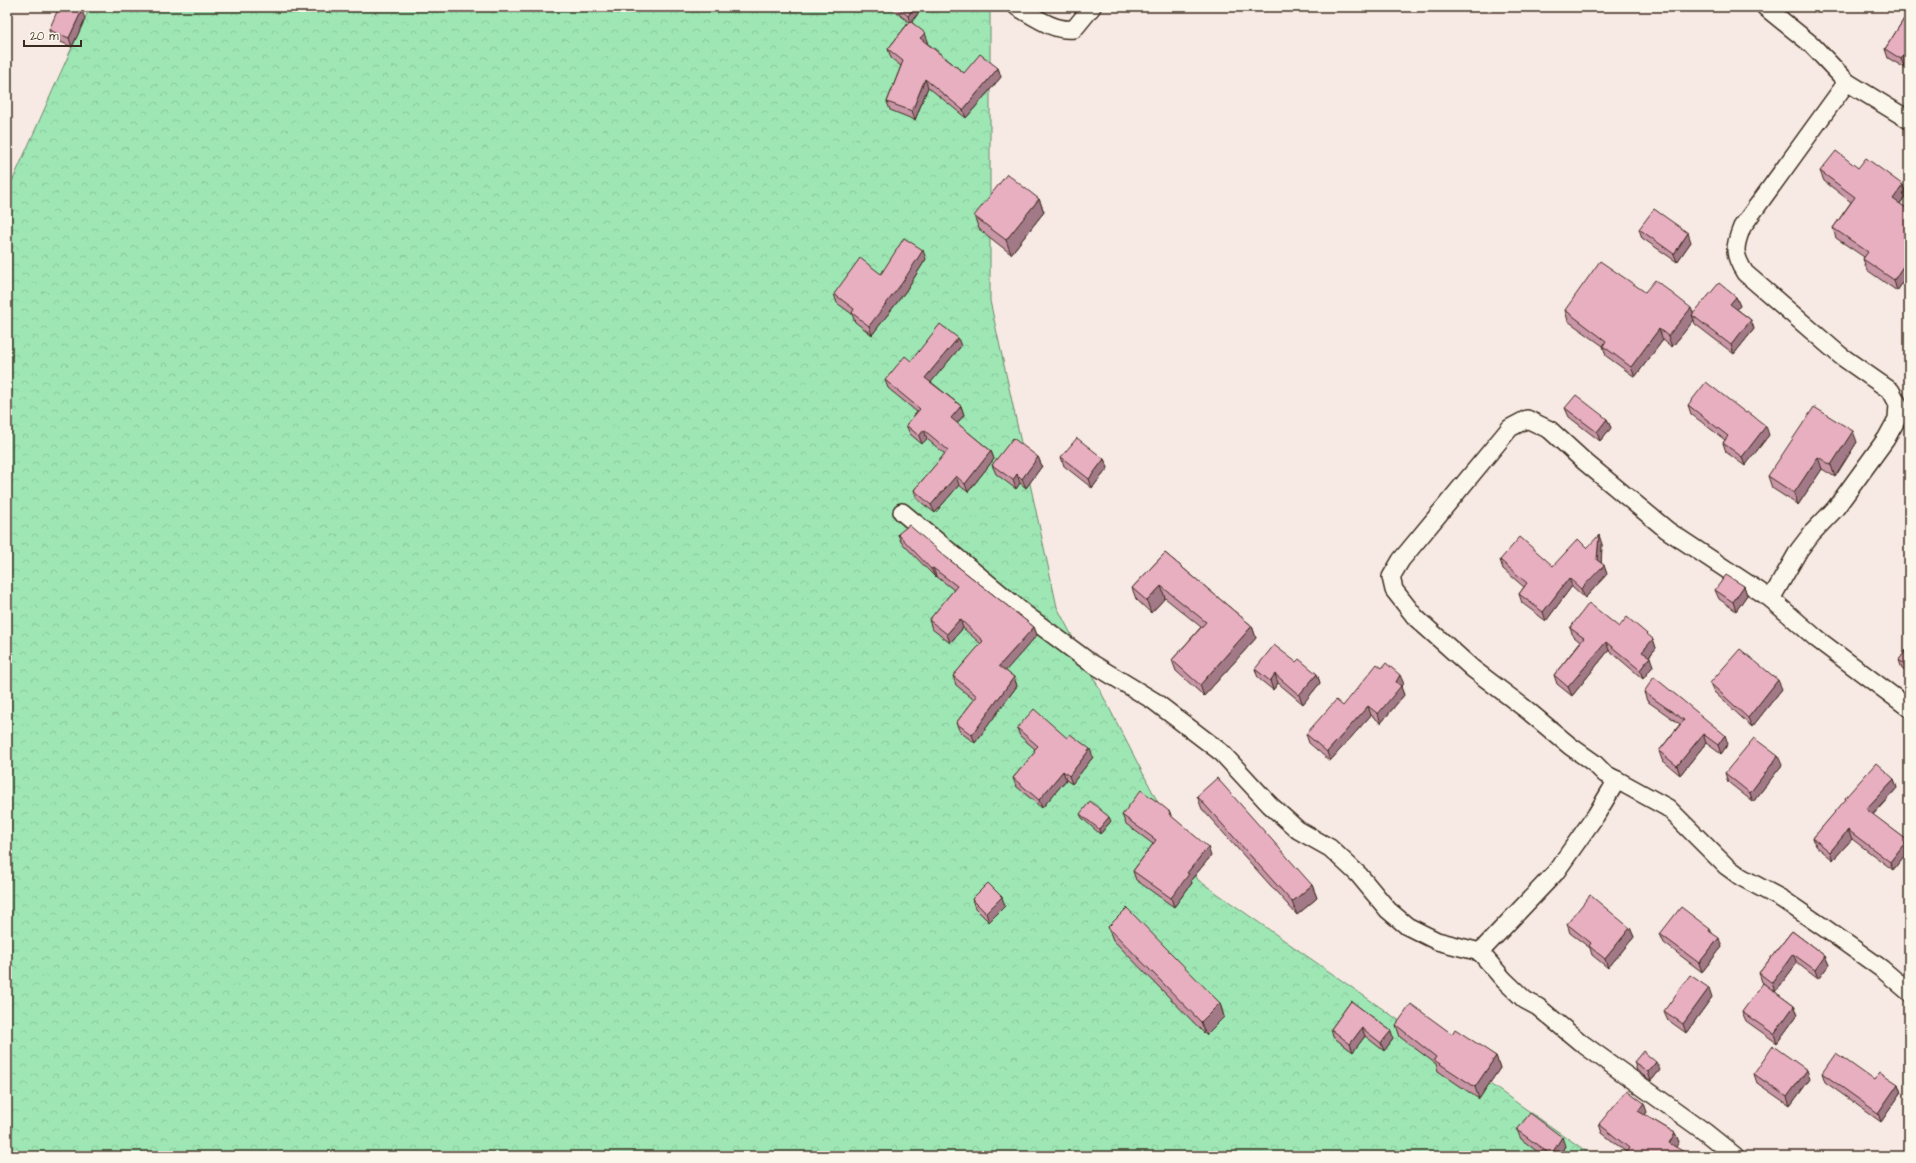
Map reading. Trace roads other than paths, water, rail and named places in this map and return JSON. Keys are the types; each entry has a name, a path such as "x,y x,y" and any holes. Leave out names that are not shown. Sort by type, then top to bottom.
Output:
{"street":[{"path":"1017,7 1065,31 1074,29 1092,7"},
{"path":"1765,7 1811,44 1847,82 1909,120"},
{"path":"1771,599 1799,550 1812,533 1835,509 1886,439 1904,406 1891,391 1841,356 1745,273 1737,261 1736,256 1735,245 1742,227 1847,82"},
{"path":"1909,708 1817,639 1771,599 1667,530 1585,462 1550,430 1527,419 1510,428 1401,560 1391,577 1394,590 1416,618 1473,669 1594,763 1605,774 1668,808 1726,866 1741,877 1782,899 1826,929 1882,969 1909,992"},
{"path":"902,512 1025,614 1088,662 1154,700 1222,753 1270,806 1298,830 1330,848 1359,875 1388,910 1407,926 1437,941 1480,952 1504,980 1525,1000 1538,1007 1580,1042 1705,1132 1735,1156"},
{"path":"1480,952 1555,873 1596,815 1617,780"}]}
